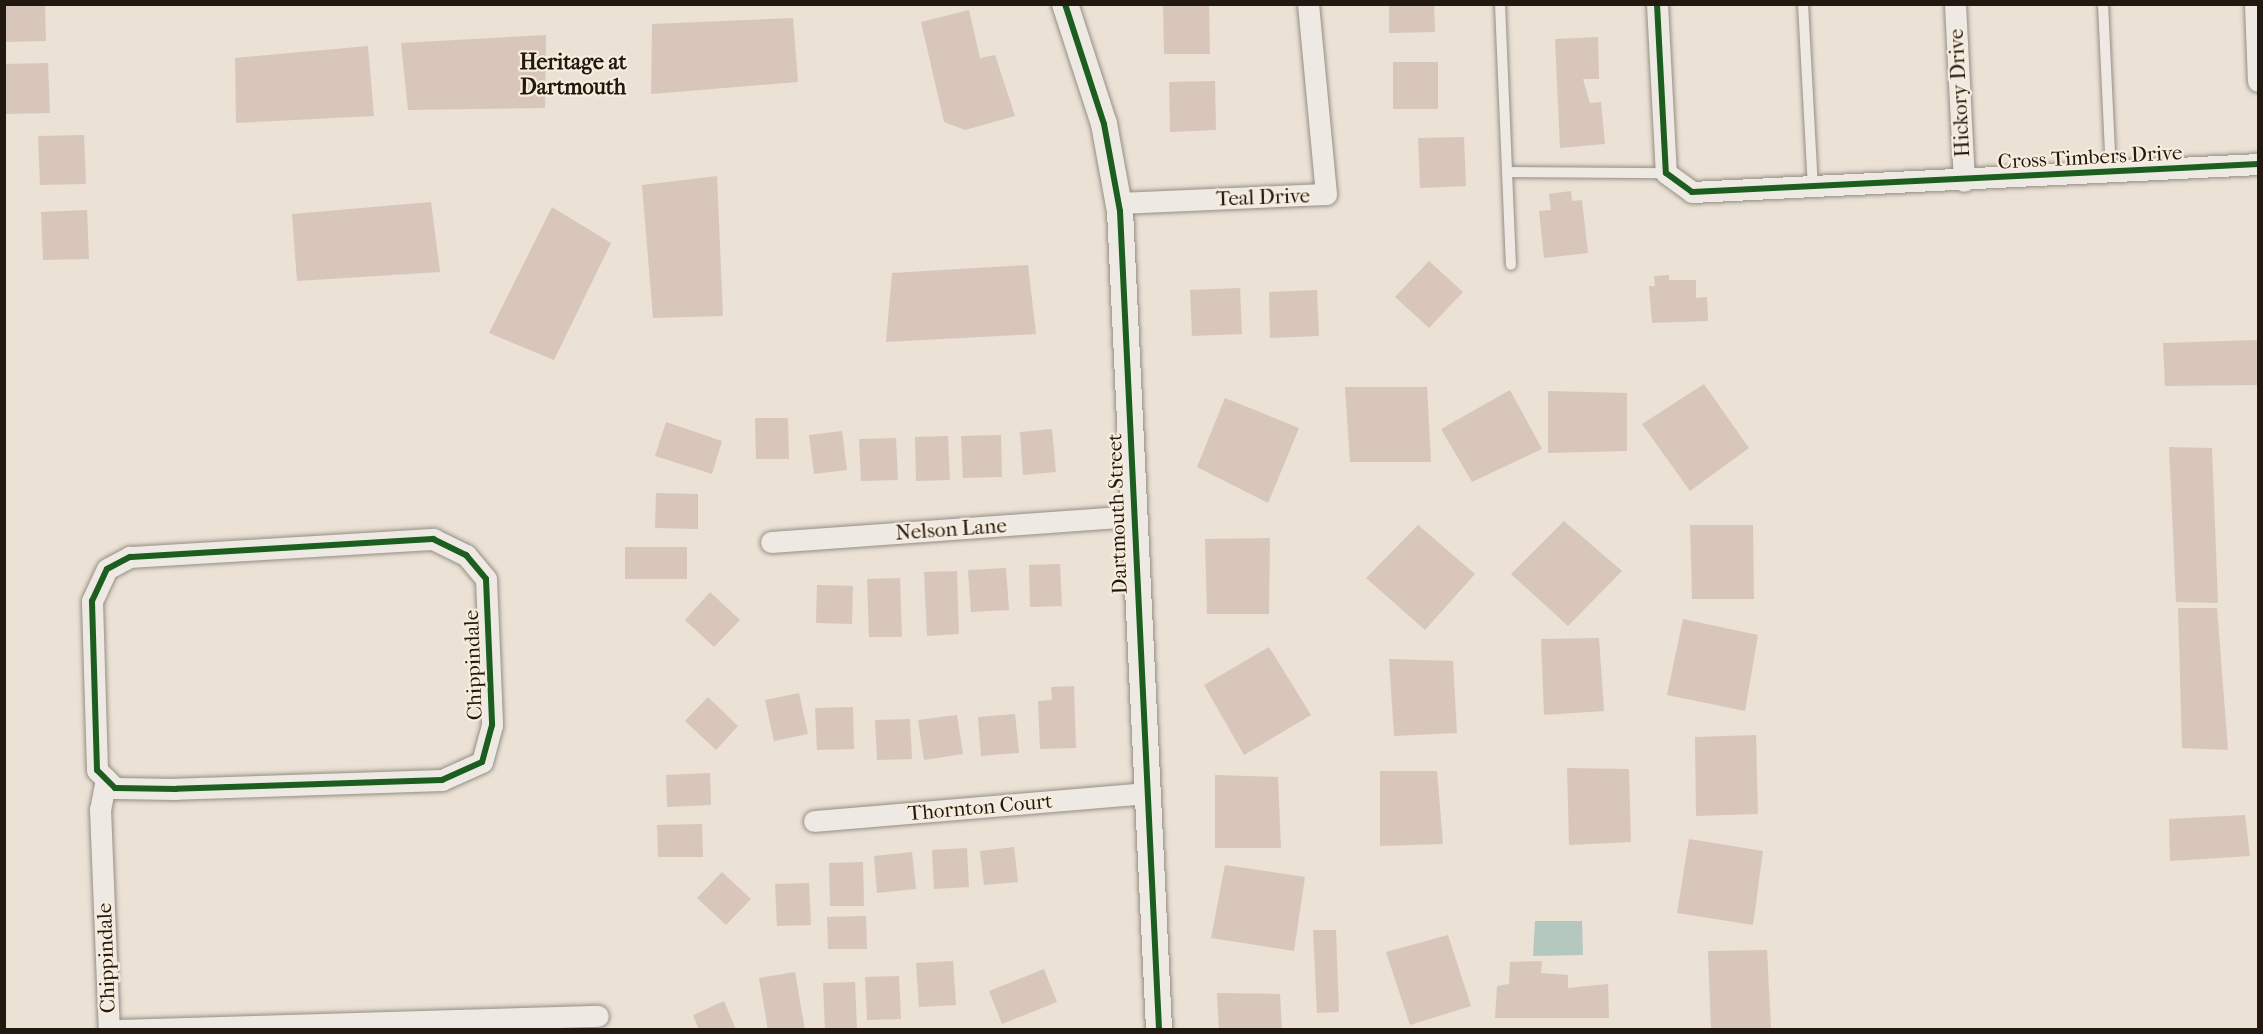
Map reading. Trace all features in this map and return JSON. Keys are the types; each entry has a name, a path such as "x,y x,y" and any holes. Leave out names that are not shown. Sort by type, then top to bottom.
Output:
{"street":[{"name":"Dartmouth Street","path":"1065,4 1104,124 1118,203 1158,1029"},
{"name":"Teal Drive","path":"1118,203 1326,194 1308,4"},
{"path":"1657,4 1666,173"},
{"name":"Hickory Drive","path":"1955,4 1964,181"},
{"path":"2255,4 2259,81"},
{"name":"Cross Timbers Drive","path":"1666,173 1692,192 1813,190 2259,164"},
{"name":"Nelson Lane","path":"771,542 1132,516"},
{"name":"Chippindale","path":"433,539 466,555 486,579 492,725 482,762 442,780 176,789 115,788 106,779 97,770 92,601 107,569 130,557 433,539"},
{"name":"Chippindale","path":"106,779 100,809 109,1029"},
{"name":"Thornton Court","path":"814,821 1146,793"},
{"path":"121,1029 598,1016"}],"lane":[{"path":"1500,4 1511,266"},
{"path":"1803,4 1813,190"},
{"path":"2103,4 2111,172"},
{"path":"1507,172 1666,173"}],"shaded area":[{"path":"1535,921 1582,921 1583,955 1533,956"}],"building":[{"path":"4,4 45,4 46,41 4,42"},
{"path":"1209,4 1210,54 1164,54 1163,5"},
{"path":"1389,4 1434,4 1435,32 1389,33"},
{"path":"969,10 980,58 995,55 1015,116 965,130 944,122 921,22"},
{"path":"793,18 798,82 651,94 652,24"},
{"path":"546,35 545,108 408,110 401,43"},
{"path":"1598,37 1599,79 1583,79 1590,103 1601,102 1605,144 1560,148 1555,39"},
{"path":"368,46 374,116 236,123 235,58"},
{"path":"1393,62 1438,62 1438,109 1393,109"},
{"path":"48,63 50,113 5,114 4,64"},
{"path":"1215,81 1216,130 1170,132 1169,82"},
{"path":"84,135 86,184 40,185 38,136"},
{"path":"1464,137 1466,186 1420,188 1418,138"},
{"path":"717,176 723,316 653,318 642,185"},
{"path":"1571,191 1572,201 1582,200 1588,253 1544,258 1539,211 1551,210 1549,194"},
{"path":"431,202 440,272 297,281 292,214"},
{"path":"552,207 611,243 554,360 489,333"},
{"path":"87,210 89,259 43,260 41,212"},
{"path":"1429,261 1463,292 1429,328 1395,297"},
{"path":"1028,265 1036,334 886,342 892,273"},
{"path":"1669,275 1669,280 1696,280 1696,298 1707,297 1708,321 1652,323 1649,286 1655,286 1654,276"},
{"path":"1240,288 1242,334 1192,336 1190,290"},
{"path":"1317,290 1319,336 1270,338 1269,292"},
{"path":"2258,340 2258,385 2165,386 2163,343"},
{"path":"1704,384 1749,448 1690,491 1642,424"},
{"path":"1345,387 1427,387 1431,462 1350,462"},
{"path":"1510,390 1542,449 1472,482 1441,429"},
{"path":"1548,391 1627,393 1627,451 1548,453"},
{"path":"1225,398 1299,428 1268,503 1197,467"},
{"path":"755,418 788,418 789,459 756,459"},
{"path":"666,422 722,441 712,474 655,456"},
{"path":"1052,429 1056,472 1023,475 1020,432"},
{"path":"842,431 847,470 814,474 809,435"},
{"path":"1001,435 1002,477 963,478 961,436"},
{"path":"948,436 950,480 916,481 915,437"},
{"path":"896,438 898,480 861,481 859,439"},
{"path":"2169,447 2212,448 2218,603 2176,602"},
{"path":"656,493 698,494 698,529 655,528"},
{"path":"1564,521 1622,571 1568,626 1511,574"},
{"path":"1418,525 1475,574 1425,630 1366,578"},
{"path":"1690,525 1753,525 1754,599 1692,599"},
{"path":"1270,538 1269,614 1207,614 1205,539"},
{"path":"625,547 687,547 687,579 625,579"},
{"path":"1060,564 1062,606 1030,607 1029,565"},
{"path":"1006,568 1009,610 971,612 968,570"},
{"path":"957,571 959,634 927,636 924,572"},
{"path":"900,578 902,637 869,637 867,579"},
{"path":"817,585 853,586 852,624 816,623"},
{"path":"710,592 740,620 714,647 685,620"},
{"path":"2178,608 2217,608 2228,750 2182,748"},
{"path":"1683,619 1758,635 1745,711 1667,695"},
{"path":"1599,638 1604,711 1544,715 1541,639"},
{"path":"1269,647 1311,715 1244,755 1204,685"},
{"path":"1389,659 1453,661 1457,733 1394,736"},
{"path":"1074,686 1076,748 1040,749 1038,701 1052,700 1051,687"},
{"path":"799,693 808,734 774,741 765,700"},
{"path":"708,697 738,726 716,750 685,721"},
{"path":"853,707 854,749 817,750 815,708"},
{"path":"1015,714 1019,753 981,756 978,717"},
{"path":"957,715 963,754 924,760 918,720"},
{"path":"910,719 912,759 877,760 875,720"},
{"path":"1756,735 1758,814 1696,816 1695,737"},
{"path":"1567,768 1629,769 1631,842 1569,845"},
{"path":"1380,771 1437,771 1443,844 1380,846"},
{"path":"710,773 711,805 667,807 666,775"},
{"path":"1215,775 1278,777 1281,848 1215,848"},
{"path":"2245,815 2250,856 2170,861 2169,819"},
{"path":"702,824 703,857 658,857 657,825"},
{"path":"1689,839 1763,851 1753,925 1677,913"},
{"path":"1014,847 1018,882 984,885 980,851"},
{"path":"967,848 969,887 934,889 932,850"},
{"path":"912,852 916,889 877,893 874,856"},
{"path":"863,862 864,906 830,906 829,863"},
{"path":"1225,865 1305,877 1294,951 1211,938"},
{"path":"722,872 751,899 726,925 697,898"},
{"path":"809,883 811,925 777,926 775,884"},
{"path":"866,916 867,949 828,949 827,917"},
{"path":"1313,930 1336,930 1339,1012 1317,1013"},
{"path":"1448,935 1471,1006 1410,1025 1386,952"},
{"path":"1767,950 1771,1028 1711,1029 1708,951"},
{"path":"953,961 956,1005 919,1007 916,963"},
{"path":"1542,961 1541,973 1568,975 1568,988 1608,984 1609,1018 1495,1018 1497,986 1509,984 1510,962"},
{"path":"1044,969 1057,1002 1002,1024 989,991"},
{"path":"795,972 805,1030 768,1030 759,978"},
{"path":"899,976 901,1019 867,1020 865,977"},
{"path":"855,982 857,1030 825,1030 823,983"},
{"path":"1217,993 1280,994 1282,1030 1219,1030"},
{"path":"724,1001 736,1030 699,1030 693,1015"}],"cycle path":[{"path":"1065,4 1104,124 1120,211 1159,1030"},
{"path":"1657,4 1666,173 1692,192 2258,164"},
{"path":"433,539 466,555 486,579 492,725 482,762 442,780 176,789 115,788 97,770 92,601 107,569 130,557 433,539"}],"district":[{"name":"Heritage at Dartmouth","path":"573,74"}]}
